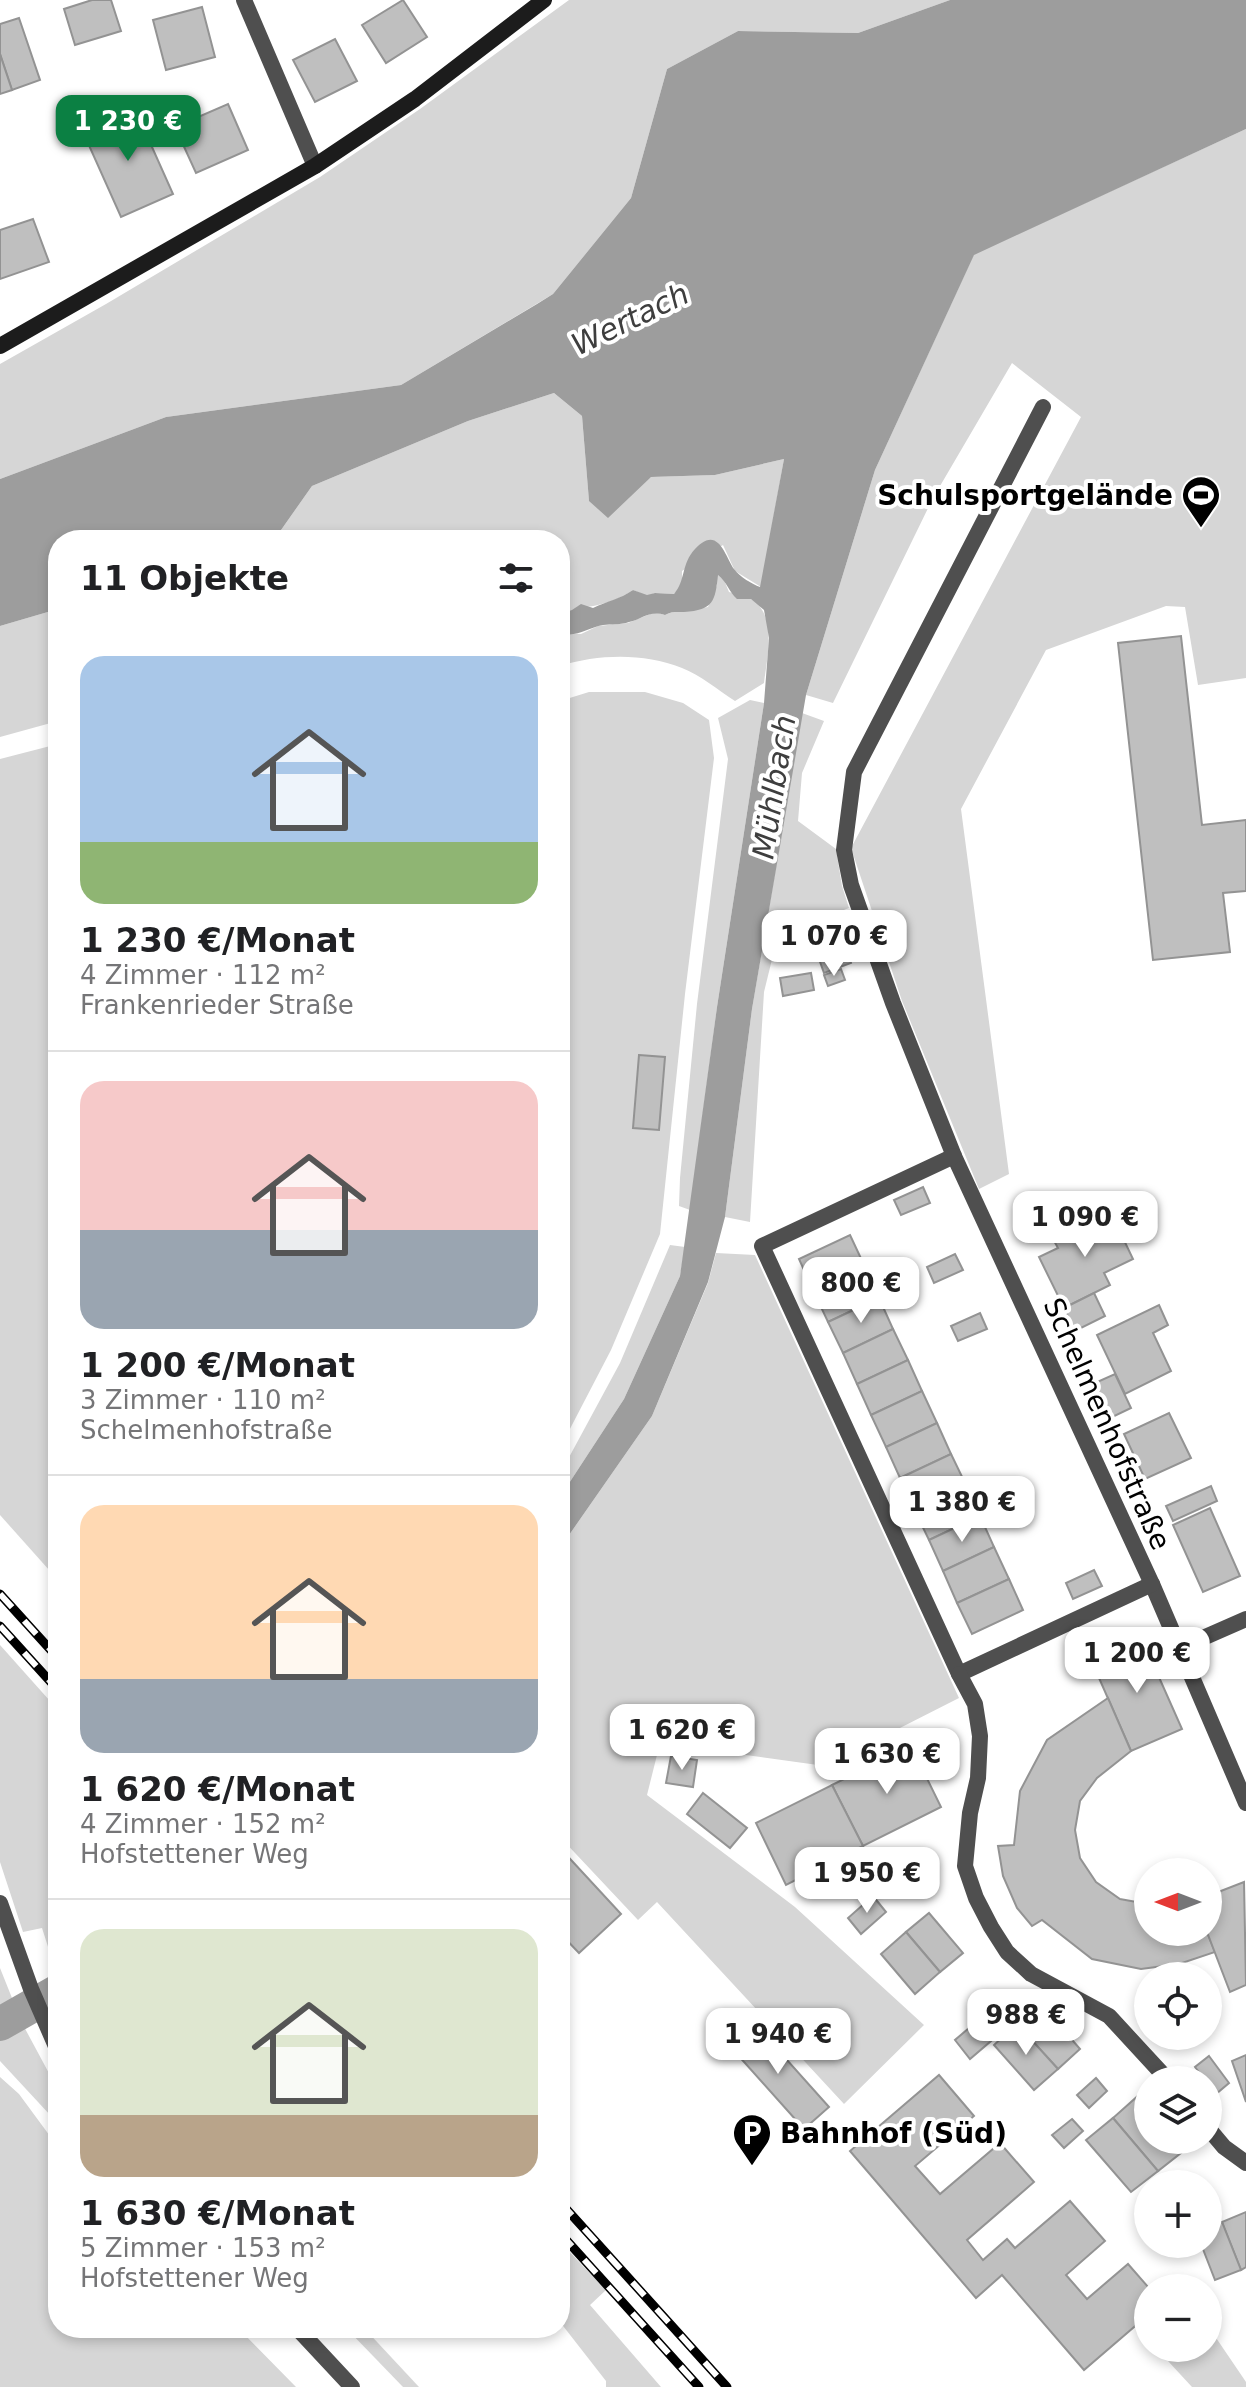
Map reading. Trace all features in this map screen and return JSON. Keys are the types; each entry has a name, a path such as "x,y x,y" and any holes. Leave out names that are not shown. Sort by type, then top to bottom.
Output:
{"street":[{"path":"244,0 315,166"},
{"path":"0,346 315,166 415,99 544,0"},
{"name":"Schelmenhofstraße","path":"1043,407 854,772 844,850 851,885 887,988 954,1156 1152,1584 1246,1803"},
{"path":"954,1156 762,1246 975,1704 980,1736 978,1778 970,1813 965,1866 976,1898 1007,1952 1031,1974 1109,2016 1155,2066"},
{"name":"Schelmenhofstraße","path":"959,1674 1152,1584"},
{"path":"1180,1648 1246,1619"},
{"path":"0,1903 48,2029"},
{"path":"1222,2145 1246,2163"},
{"path":"306,2338 352,2387"}],"shaded area":[{"path":"569,0 950,0 858,33 738,31 667,69 631,198 553,294 401,385 166,417 0,479 0,364 320,177 420,109"},
{"path":"1246,129 1246,678 1198,685 1185,607 1166,606 1046,650 961,809 1009,1174 979,1189 902,1001 851,848 1081,417 1012,363 933,498 833,703 806,695 875,470 974,254"},
{"path":"554,393 582,416 589,501 651,477 715,475 784,459 761,587 735,571 723,545 682,571 682,585 674,594 655,593 647,596 633,590 607,602 570,611 570,530 281,530 312,486 468,421"},
{"path":"717,574 724,580 729,592 753,600 760,607 768,627 764,683 735,701 689,671 667,663 606,657 570,664 570,633 581,634 598,626 628,623 655,612 665,615 708,607 717,585"},
{"path":"48,612 48,724 0,737 0,626"},
{"path":"589,692 645,692 683,703 709,720 714,758 660,1234 611,1350 570,1429 570,698"},
{"path":"750,700 764,703 717,1007 690,1210 679,1206 680,1178 697,1004 728,759 718,718"},
{"path":"802,713 824,721 802,773 798,821 836,849 849,908 778,935 764,992 750,1222 725,1217 752,1009"},
{"path":"48,747 48,1569 0,1515 0,759"},
{"path":"670,1245 685,1247 680,1276 624,1399 570,1482 570,1456 620,1363"},
{"path":"716,1253 755,1255 959,1698 825,1766 660,1743 647,1795 795,1907 924,2025 844,2104 657,1902 638,1920 570,1848 570,1534 652,1416 708,1283"},
{"path":"0,1645 48,1699 48,1947 42,1928 23,1932 0,1862"},
{"path":"0,1968 22,2023 48,2071 48,2113 0,2061"},
{"path":"0,2077 19,2094 48,2133 48,2338 248,2338 296,2387 0,2387"},
{"path":"570,2252 606,2290 590,2305 661,2387 606,2387 606,2381 570,2335"},
{"path":"356,2338 373,2338 419,2387 403,2387"},
{"path":"1222,2347 1246,2382 1246,2387 1192,2387 1169,2362 1222,2362"}],"water":[{"name":"Wertach","path":"950,0 1246,0 1246,129 974,255 875,470 806,695 752,1009 725,1217 708,1282 652,1416 570,1534 570,1482 624,1399 680,1276 717,1007 764,703 769,638 764,610 751,599 737,599 718,575 714,598 707,606 694,611 650,614 626,623 603,625 572,634 570,610 581,604 593,608 633,590 647,595 674,594 695,549 710,540 720,545 739,575 760,587 784,459 715,475 651,477 608,518 589,501 582,416 554,393 468,421 312,486 281,530 48,530 48,612 0,626 0,479 166,417 401,385 553,294 631,198 667,69 738,31 858,33"}],"building":[{"path":"92,0 111,0 121,31 75,45 64,9"},
{"path":"403,0 427,37 386,63 362,25"},
{"path":"202,7 215,57 166,70 153,20"},
{"path":"19,18 40,80 12,90 0,54 0,24"},
{"path":"335,39 357,81 315,102 293,60"},
{"path":"0,54 12,90 0,94"},
{"path":"228,104 248,150 196,173 175,127"},
{"path":"135,109 173,194 121,217 83,132"},
{"path":"33,219 49,262 0,279 0,230"},
{"path":"1181,636 1202,825 1246,820 1246,891 1223,893 1230,952 1153,960 1118,643"},
{"path":"835,918 851,963 824,973 808,928"},
{"path":"841,969 845,980 828,986 824,975"},
{"path":"811,973 814,990 783,996 780,978"},
{"path":"639,1055 665,1057 659,1130 633,1128"},
{"path":"923,1187 930,1203 901,1215 894,1200"},
{"path":"1110,1211 1133,1259 1104,1273 1110,1285 1064,1308 1039,1257 1058,1248 1053,1239"},
{"path":"850,1235 865,1267 813,1290 799,1259"},
{"path":"955,1254 963,1270 934,1283 927,1267"},
{"path":"865,1267 879,1298 828,1322 813,1290"},
{"path":"1094,1293 1105,1316 1075,1331 1064,1308"},
{"path":"879,1298 893,1329 843,1353 828,1322"},
{"path":"1159,1305 1168,1325 1153,1333 1171,1371 1125,1394 1097,1335"},
{"path":"980,1313 987,1329 958,1341 951,1326"},
{"path":"893,1329 908,1360 857,1384 843,1353"},
{"path":"908,1360 922,1391 871,1415 857,1384"},
{"path":"1115,1374 1131,1408 1102,1422 1086,1387"},
{"path":"922,1391 937,1423 886,1447 871,1415"},
{"path":"1169,1413 1191,1458 1145,1479 1124,1434"},
{"path":"937,1423 951,1454 900,1478 886,1447"},
{"path":"951,1454 966,1485 914,1509 900,1478"},
{"path":"966,1485 980,1516 929,1540 914,1509"},
{"path":"1211,1486 1217,1501 1173,1521 1166,1506"},
{"path":"1210,1508 1240,1576 1203,1592 1173,1525"},
{"path":"980,1516 994,1547 943,1571 929,1540"},
{"path":"994,1547 1009,1579 957,1603 943,1571"},
{"path":"1094,1570 1102,1586 1073,1599 1066,1583"},
{"path":"1009,1579 1023,1610 972,1634 957,1603"},
{"path":"1142,1639 1182,1729 1131,1751 1092,1662"},
{"path":"1108,1698 1131,1751 1097,1778 1080,1801 1075,1830 1080,1858 1096,1882 1120,1899 1134,1902 1134,1946 1213,1946 1215,1952 1185,1962 1134,1962 1134,1968 1092,1959 1042,1920 1032,1926 1017,1908 1003,1876 998,1846 1014,1845 1020,1791 1047,1740"},
{"path":"911,1746 941,1807 863,1846 832,1785"},
{"path":"671,1756 697,1760 693,1787 666,1783"},
{"path":"832,1785 863,1846 786,1885 756,1823"},
{"path":"703,1793 747,1828 730,1848 687,1814"},
{"path":"570,1859 621,1914 579,1953 570,1944"},
{"path":"1244,1882 1246,1985 1230,1992 1222,1962 1218,1962 1212,1946 1222,1946 1222,1891"},
{"path":"873,1896 886,1912 861,1934 848,1918"},
{"path":"929,1913 963,1953 940,1972 906,1932"},
{"path":"906,1932 940,1972 915,1994 881,1954"},
{"path":"989,1991 999,2002 980,2019 970,2008"},
{"path":"1040,2003 1080,2049 1058,2069 1017,2024"},
{"path":"753,2022 829,2107 804,2129 728,2044"},
{"path":"976,2022 991,2041 970,2059 955,2040"},
{"path":"1017,2024 1058,2069 1034,2090 994,2045"},
{"path":"1246,2055 1246,2102 1232,2061"},
{"path":"1209,2056 1216,2066 1196,2066"},
{"path":"1222,2074 1229,2083 1222,2089"},
{"path":"939,2075 974,2116 915,2166 940,2194 1000,2143 1034,2182 967,2240 983,2260 1007,2239 1015,2248 1070,2201 1105,2241 1066,2275 1087,2299 1128,2264 1137,2274 1134,2274 1134,2327 1084,2370 1002,2275 976,2298 850,2151"},
{"path":"1096,2078 1107,2091 1089,2108 1077,2095"},
{"path":"1134,2099 1134,2143 1113,2118"},
{"path":"1113,2118 1134,2143 1134,2154 1144,2154 1157,2170 1134,2170 1134,2190 1131,2192 1086,2140"},
{"path":"1072,2119 1083,2131 1064,2148 1052,2135"},
{"path":"1144,2154 1180,2154 1159,2170"},
{"path":"1246,2212 1246,2267 1241,2270 1222,2222"},
{"path":"1222,2222 1241,2270 1222,2277 1222,2274 1213,2274 1206,2258 1222,2258"}],"waterway":[{"name":"Mühlbach","path":"0,2024 48,1997"}],"railway":[{"path":"0,1594 48,1647"},
{"path":"0,1626 48,1679"},
{"path":"570,2213 727,2387"},
{"path":"570,2244 699,2387"}],"place":[{"name":"Schulsportgelände","path":"1201,529"},
{"name":"Bahnhof (Süd)","path":"752,2167"}]}
